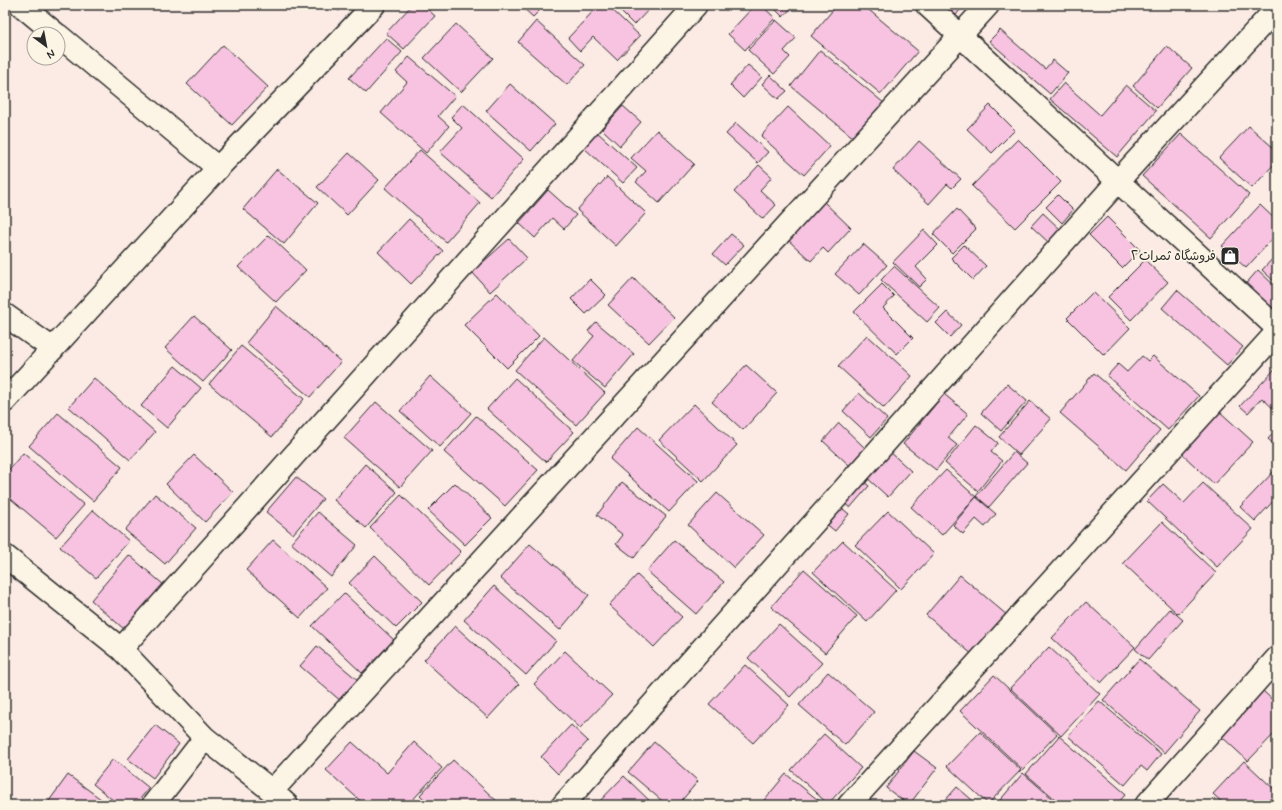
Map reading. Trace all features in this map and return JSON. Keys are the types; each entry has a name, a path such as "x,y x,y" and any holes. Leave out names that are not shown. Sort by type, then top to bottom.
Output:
{"street":[{"path":"22,5 46,26"},
{"path":"5,401 218,168 374,5"},
{"path":"121,649 696,5"},
{"path":"927,5 1277,328"},
{"path":"6,560 121,649 205,738 279,798 988,5"},
{"path":"563,805 1118,181 1277,8"},
{"path":"66,42 218,168"},
{"path":"5,315 53,348"},
{"path":"849,805 1277,332"},
{"path":"1146,805 1277,658"},
{"path":"153,805 205,738"}],"building":[{"path":"332,5 344,5 339,11"},
{"path":"412,5 423,5 435,16 404,49 386,33"},
{"path":"520,5 545,5 533,17"},
{"path":"599,5 607,5 640,36 617,60 593,37 580,51 568,38"},
{"path":"614,5 653,5 634,25"},
{"path":"755,5 761,5 775,18 745,50 728,34"},
{"path":"771,5 794,5 783,17"},
{"path":"837,5 863,5 918,51 881,94 811,36"},
{"path":"944,5 964,5 956,15"},
{"path":"776,20 796,38 784,51 790,57 774,74 748,50"},
{"path":"536,21 585,65 567,85 518,42"},
{"path":"456,24 493,58 461,92 424,58"},
{"path":"1000,30 1045,69 1053,60 1068,73 1050,94 989,41"},
{"path":"386,38 402,52 366,93 349,78"},
{"path":"223,45 268,87 232,125 187,84"},
{"path":"1167,46 1192,68 1157,108 1133,86"},
{"path":"820,50 885,104 855,139 791,86"},
{"path":"409,57 455,96 438,116 449,126 426,153 381,113 407,82 396,72"},
{"path":"748,65 762,77 743,98 730,85"},
{"path":"770,75 787,91 778,99 762,84"},
{"path":"1064,83 1100,115 1126,85 1156,111 1117,157 1050,99"},
{"path":"510,84 555,124 531,151 486,111"},
{"path":"463,104 524,159 491,197 440,152 462,128 451,117"},
{"path":"990,105 1015,130 992,153 967,129"},
{"path":"623,106 641,122 620,146 602,129"},
{"path":"788,107 830,146 804,175 761,136"},
{"path":"736,123 768,152 758,163 726,134"},
{"path":"1249,126 1277,151 1277,161 1252,188 1219,158"},
{"path":"657,130 694,164 659,203 636,182 646,171 631,158"},
{"path":"597,132 637,168 623,183 583,147"},
{"path":"1181,134 1249,195 1211,238 1142,176"},
{"path":"1018,139 1061,182 1015,228 972,186"},
{"path":"919,141 961,179 952,188 947,184 929,204 893,170"},
{"path":"420,150 480,203 446,242 385,188"},
{"path":"349,153 379,180 347,215 317,187"},
{"path":"759,165 772,177 760,190 776,205 763,219 734,192"},
{"path":"277,169 318,203 284,244 243,209"},
{"path":"607,177 646,213 616,246 577,210"},
{"path":"548,190 576,215 564,229 552,218 535,238 519,223"},
{"path":"1058,195 1073,210 1062,223 1046,207"},
{"path":"824,202 851,228 828,253 823,248 811,261 788,240"},
{"path":"1260,205 1277,221 1277,234 1246,268 1222,246"},
{"path":"957,209 976,229 952,253 933,234"},
{"path":"1043,213 1061,230 1048,242 1031,226"},
{"path":"1107,217 1140,250 1122,268 1089,235"},
{"path":"409,219 443,251 411,284 378,252"},
{"path":"924,230 938,245 916,267 927,279 919,287 893,262"},
{"path":"731,234 744,245 725,265 713,254"},
{"path":"269,235 306,270 276,302 238,267"},
{"path":"509,239 527,258 490,292 472,272"},
{"path":"863,244 887,265 859,295 835,274"},
{"path":"964,245 986,266 973,280 951,258"},
{"path":"1277,254 1277,284 1262,270"},
{"path":"1145,260 1168,282 1131,320 1108,297"},
{"path":"894,266 940,308 927,322 881,280"},
{"path":"1258,270 1277,288 1277,313 1274,315 1243,287"},
{"path":"633,278 674,317 649,343 608,305"},
{"path":"590,279 606,295 586,314 571,299"},
{"path":"882,284 894,296 883,308 913,338 897,354 854,312"},
{"path":"1177,290 1243,347 1227,365 1162,308"},
{"path":"1093,292 1130,328 1104,355 1067,318"},
{"path":"497,293 539,336 507,368 464,325"},
{"path":"276,306 341,362 310,397 246,343"},
{"path":"947,312 961,325 950,337 936,323"},
{"path":"194,316 232,350 203,382 165,348"},
{"path":"596,322 634,354 605,388 573,361 594,336 588,331"},
{"path":"867,335 912,376 884,408 838,366"},
{"path":"544,337 605,393 576,425 515,370"},
{"path":"241,346 304,399 272,437 209,384"},
{"path":"1142,356 1148,361 1153,356 1199,396 1168,430 1107,376 1118,364 1127,372"},
{"path":"746,365 777,393 743,430 712,402"},
{"path":"175,366 201,388 167,428 141,406"},
{"path":"1276,368 1277,381 1275,384 1277,386 1277,412 1262,398 1248,413 1240,406"},
{"path":"1094,373 1160,430 1126,470 1060,413"},
{"path":"430,376 471,413 440,447 400,411"},
{"path":"94,378 155,432 130,460 69,407"},
{"path":"515,378 574,432 546,462 487,409"},
{"path":"1007,384 1027,401 1001,431 981,413"},
{"path":"859,393 887,419 871,437 843,411"},
{"path":"944,394 968,414 948,438 957,445 936,470 903,444"},
{"path":"1030,401 1051,419 1019,455 999,437"},
{"path":"376,402 432,451 400,487 344,438"},
{"path":"694,404 737,445 703,481 659,440"},
{"path":"1219,411 1253,442 1214,484 1180,452"},
{"path":"58,413 122,467 93,501 29,446"},
{"path":"476,416 538,470 505,506 444,452"},
{"path":"839,423 866,449 850,466 823,441"},
{"path":"976,425 998,443 991,452 1002,461 978,491 945,463"},
{"path":"638,427 698,481 669,512 610,459"},
{"path":"1277,429 1277,447 1268,439"},
{"path":"888,450 911,471 888,497 865,476"},
{"path":"1014,452 1027,463 989,507 976,496"},
{"path":"23,453 84,505 56,537 5,494 5,474"},
{"path":"194,455 233,492 205,522 166,484"},
{"path":"365,464 397,492 366,528 334,500"},
{"path":"1277,468 1277,497 1255,521 1240,507"},
{"path":"946,470 976,497 942,535 911,507"},
{"path":"296,477 323,499 293,534 266,512"},
{"path":"861,479 869,486 850,508 842,501"},
{"path":"622,482 666,516 634,558 616,544 623,535 597,515"},
{"path":"455,483 492,518 465,545 428,510"},
{"path":"1203,483 1253,529 1217,567 1147,501 1163,484 1184,503"},
{"path":"717,493 764,535 734,568 688,525"},
{"path":"155,494 196,528 165,564 125,530"},
{"path":"401,495 461,552 429,585 370,528"},
{"path":"976,497 996,514 985,527 976,519 963,534 953,525"},
{"path":"838,505 849,514 835,531 824,522"},
{"path":"93,510 129,541 96,578 60,547"},
{"path":"888,511 934,554 901,589 855,545"},
{"path":"318,512 357,545 331,577 291,543"},
{"path":"1162,522 1216,573 1178,614 1123,563"},
{"path":"273,540 327,588 300,618 246,570"},
{"path":"674,540 724,582 696,614 647,571"},
{"path":"843,541 896,590 867,622 813,572"},
{"path":"530,544 589,595 560,630 500,578"},
{"path":"129,555 164,585 125,630 91,600"},
{"path":"375,556 422,602 396,628 349,583"},
{"path":"804,569 857,616 825,653 771,607"},
{"path":"637,575 682,617 654,647 609,605"},
{"path":"960,575 1008,616 974,656 926,615"},
{"path":"494,586 556,641 526,675 464,620"},
{"path":"344,593 394,640 362,673 312,626"},
{"path":"1086,602 1135,647 1101,683 1052,638"},
{"path":"1170,609 1183,620 1148,660 1135,649"},
{"path":"779,624 822,663 790,697 748,658"},
{"path":"455,626 519,684 488,718 424,660"},
{"path":"317,646 359,681 342,702 300,666"},
{"path":"1049,647 1100,694 1061,736 1010,688"},
{"path":"565,651 612,695 580,728 534,684"},
{"path":"1139,659 1200,711 1164,753 1103,700"},
{"path":"745,665 789,705 753,743 709,704"},
{"path":"828,672 874,712 845,745 799,705"},
{"path":"994,675 1057,734 1023,770 960,711"},
{"path":"1263,691 1277,704 1277,731 1248,761 1221,736"},
{"path":"1099,701 1161,754 1147,771 1141,766 1125,785 1068,736"},
{"path":"155,725 179,744 153,778 128,759"},
{"path":"571,725 588,741 558,774 541,757"},
{"path":"980,732 1021,770 988,804 947,766"},
{"path":"824,734 861,768 828,804 791,770"},
{"path":"1059,736 1126,794 1116,805 1062,805 1026,774"},
{"path":"352,742 387,773 414,742 442,768 408,805 365,805 326,770"},
{"path":"654,742 698,781 678,805 667,805 628,772"},
{"path":"914,751 937,768 909,805 886,788"},
{"path":"113,759 149,788 135,805 119,805 93,784"},
{"path":"453,760 501,805 430,805 420,795"},
{"path":"1244,761 1277,792 1264,805 1225,805 1213,794"},
{"path":"1023,773 1060,805 996,805"},
{"path":"786,774 818,800 814,805 760,805"},
{"path":"68,775 109,805 46,805"},
{"path":"624,776 654,805 596,805"},
{"path":"957,787 978,805 941,805"},
{"path":"418,800 423,805 413,805"}],"place":[{"name":"فروشگاه ثمرات٢","path":"1230,256"}]}
